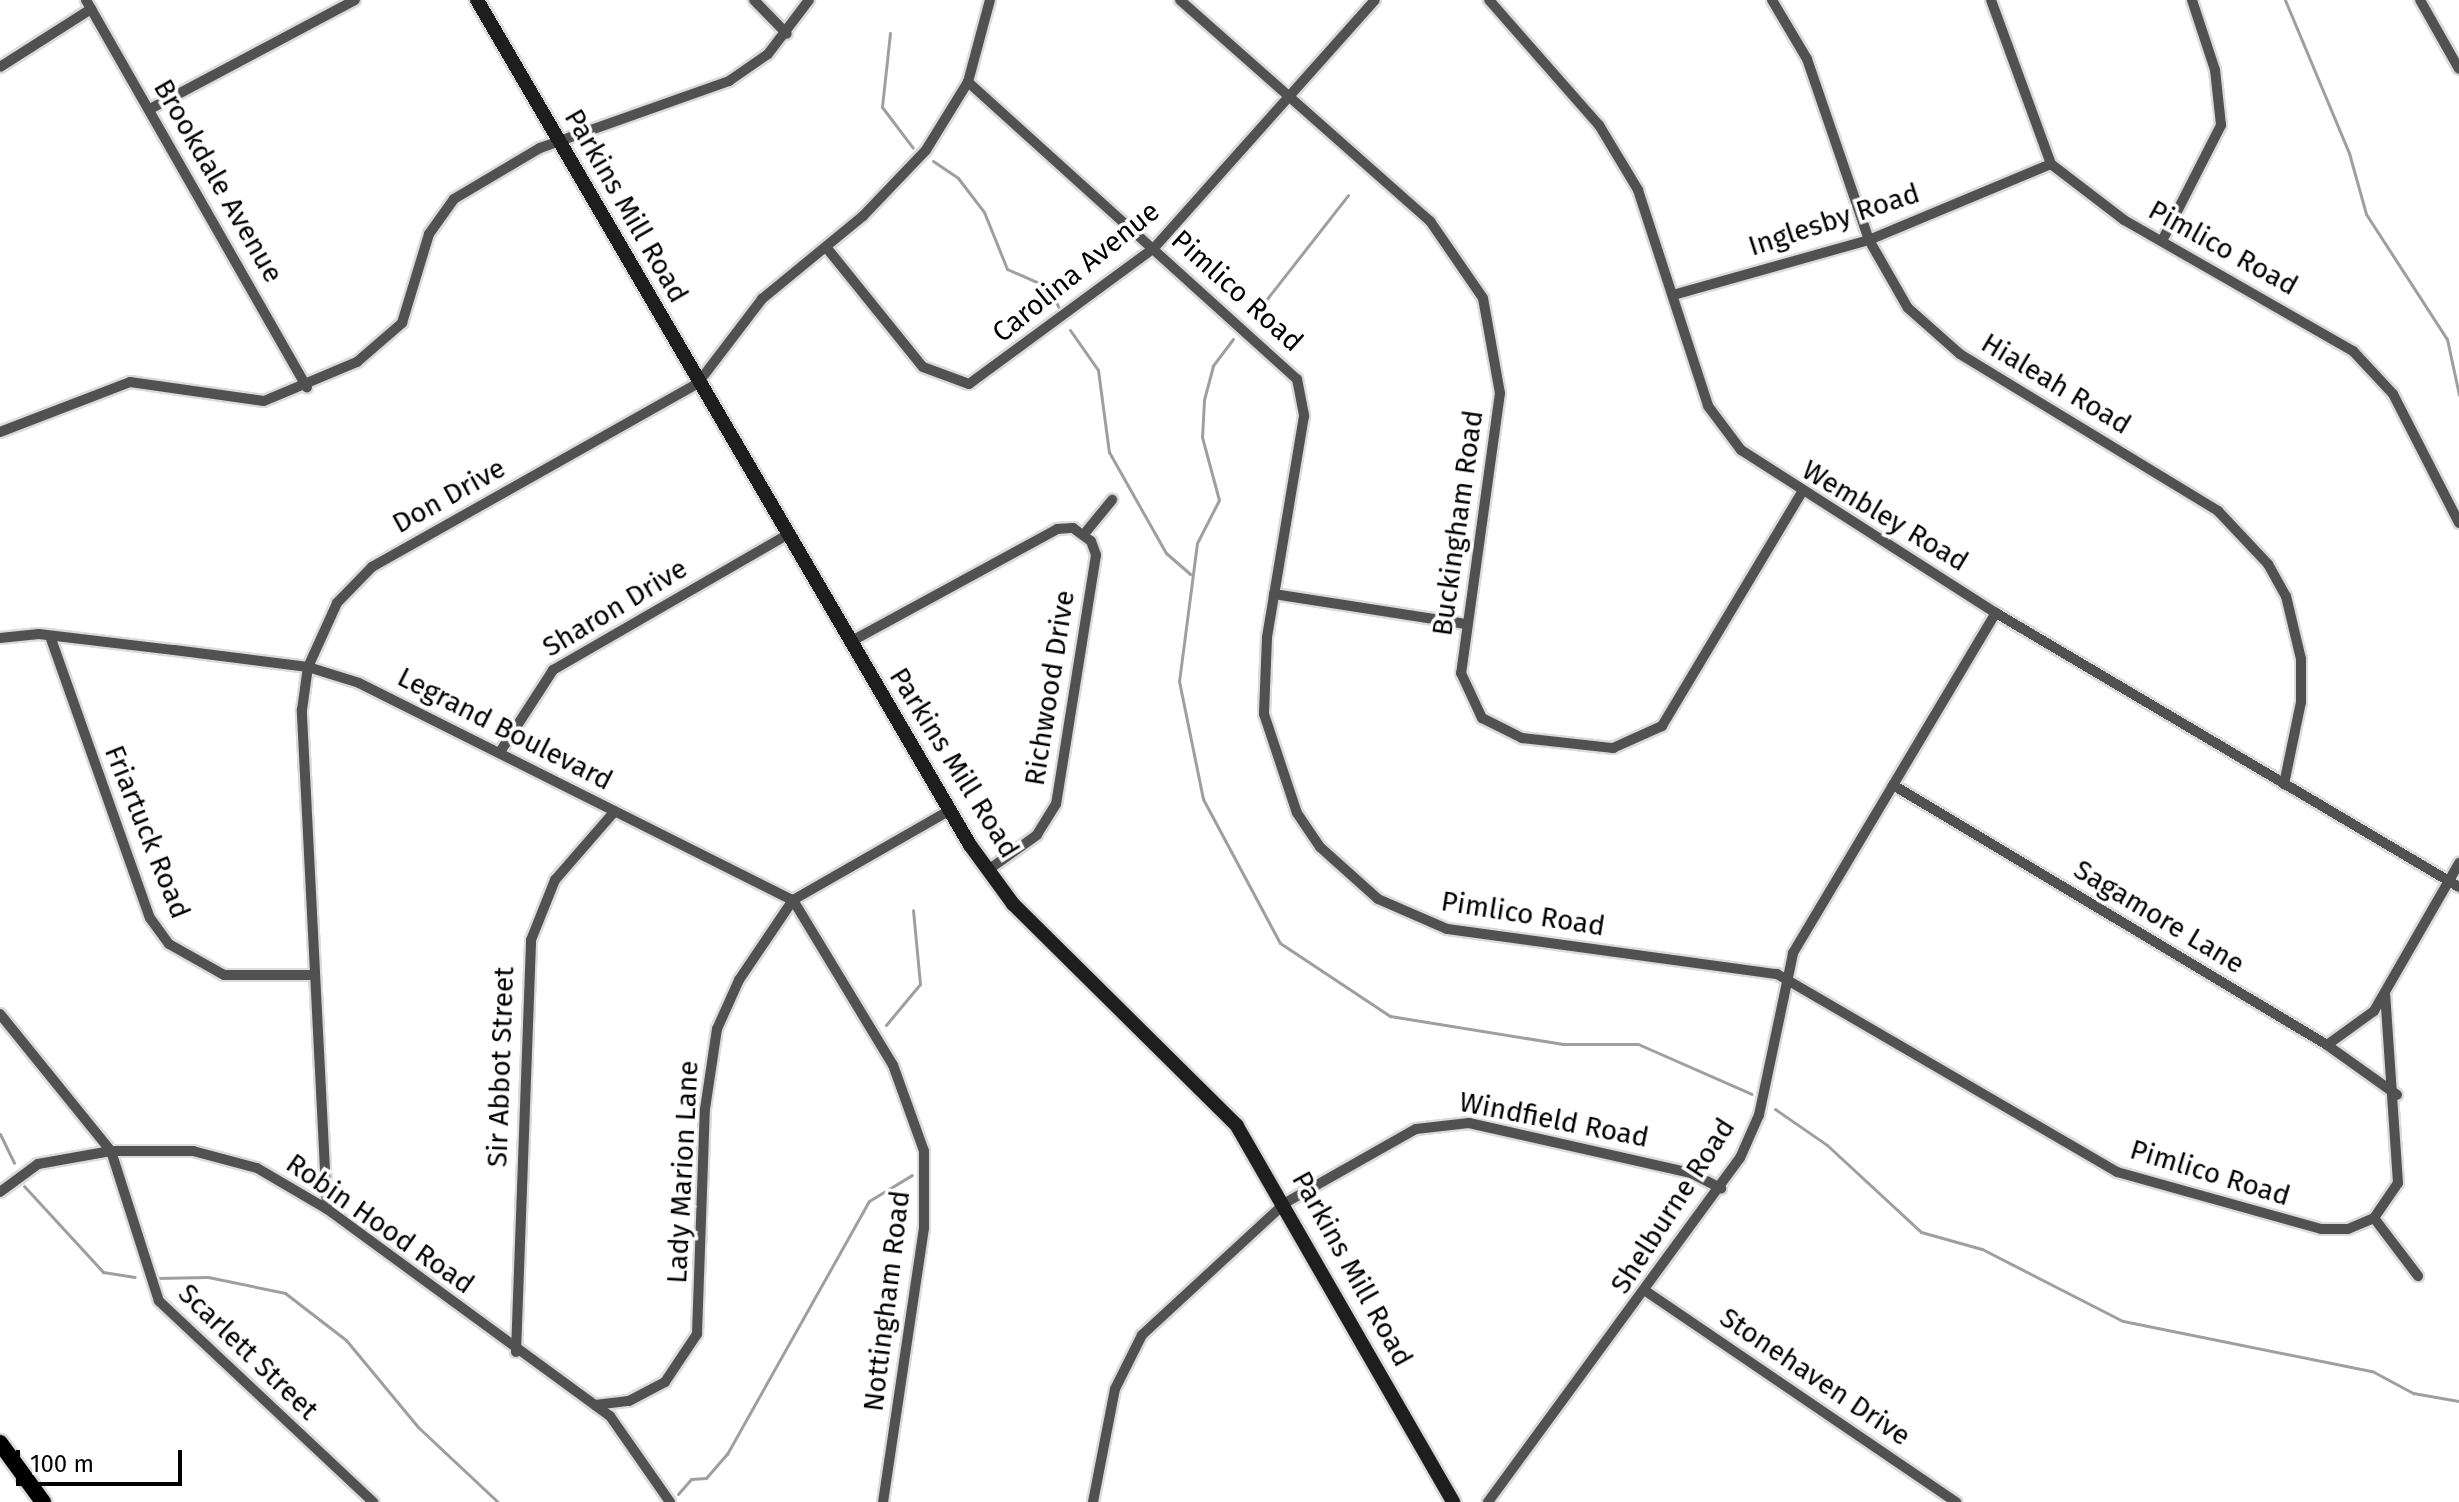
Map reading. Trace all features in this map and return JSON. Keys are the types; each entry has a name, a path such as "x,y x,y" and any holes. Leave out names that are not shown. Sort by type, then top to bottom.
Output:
{"main road":[{"path":"0,1443 43,1502"}],"street":[{"path":"150,109 355,0"},
{"name":"Parkins Mill Road","path":"477,0 785,536 988,870 1048,942 1219,1105 1285,1203 1453,1502"},
{"path":"754,0 787,34"},
{"path":"0,432 130,382 248,403 307,387 391,337 411,308 429,234 454,199 560,143 692,100 756,64 787,34 809,0"},
{"name":"Don Drive","path":"327,1209 302,760 308,667 337,603 372,567 698,383 762,299 826,247 907,174 968,82 990,0"},
{"name":"Buckingham Road","path":"1180,0 1450,243 1492,325 1498,420 1466,624 1464,689 1494,727 1522,738 1628,744 1662,726 1801,494"},
{"name":"Carolina Avenue","path":"826,247 923,367 956,384 985,376 1154,248 1375,0"},
{"name":"Wembley Road","path":"1489,0 1614,147 1643,201 1696,375 1720,424 1801,494 2459,887"},
{"name":"Hialeah Road","path":"1772,0 1832,119 1869,240 1908,308 1939,340 2218,511 2258,550 2286,596 2301,659 2297,732 2284,784"},
{"path":"1991,0 2051,164"},
{"path":"2163,239 2221,125 2215,70 2192,0"},
{"path":"2420,0 2459,69"},
{"path":"0,67 89,5"},
{"name":"Brookdale Avenue","path":"89,5 307,387"},
{"name":"Pimlico Road","path":"968,82 1285,364 1302,391 1263,673 1271,749 1297,813 1360,885 1428,925 1788,978 2117,1172 2306,1227 2348,1229 2374,1218"},
{"name":"Pimlico Road","path":"2051,164 2105,208 2163,239 2367,364 2393,394 2459,523"},
{"name":"Inglesby Road","path":"1673,295 1869,240 2051,164"},
{"path":"850,642 1015,548 1057,529 1085,533 1112,500"},
{"name":"Richwood Drive","path":"988,870 1037,835 1056,804 1096,555 1085,533"},
{"name":"Sharon Drive","path":"500,752 553,670 785,536"},
{"path":"1274,594 1466,624"},
{"name":"Shelburne Road","path":"1488,1502 1647,1292 1721,1188 1759,1115 1793,953 1996,613"},
{"name":"Legrand Boulevard","path":"0,638 50,636 308,667 388,695 793,900"},
{"name":"Friartuck Road","path":"50,636 160,933 191,962 224,975 314,975"},
{"name":"Sagamore Lane","path":"1893,785 2327,1045 2397,1095"},
{"path":"793,900 950,810"},
{"name":"Sir Abbot Street","path":"516,1352 531,940 555,880 615,811"},
{"path":"2327,1045 2366,1019 2385,994 2459,863"},
{"name":"Lady Marion Lane","path":"595,1405 629,1401 665,1382 697,1334 714,1042 739,980 793,900"},
{"name":"Nottingham Road","path":"793,900 893,1065 924,1151 924,1228 883,1502"},
{"path":"2385,994 2397,1095 2398,1183 2374,1218 2418,1276"},
{"name":"Scarlett Street","path":"0,1014 111,1151 159,1301 373,1502"},
{"name":"Windfield Road","path":"1093,1502 1107,1415 1133,1349 1285,1203 1416,1129 1454,1121 1691,1173 1721,1188"},
{"name":"Robin Hood Road","path":"0,1192 38,1164 111,1151 232,1158 327,1209 516,1352 595,1405 620,1425 670,1502"},
{"name":"Stonehaven Drive","path":"1647,1292 1956,1502"}],"waterway":[{"path":"2285,0 2349,153 2366,214 2447,339 2459,395"},
{"path":"890,33 882,107 913,148"},
{"path":"933,161 958,178 984,212 1007,269 1048,287 1059,308"},
{"path":"1252,318 1348,195"},
{"path":"1070,330 1098,370 1109,452 1166,553 1190,574"},
{"path":"1233,339 1213,366 1204,400 1202,437 1219,500 1197,543 1179,681 1203,799 1280,943 1390,1016 1562,1044 1638,1044 1752,1094"},
{"path":"886,1025 920,984 913,910"},
{"path":"1775,1109 1827,1145 1921,1232 1982,1249 2123,1321 2372,1371 2413,1393 2459,1401"},
{"path":"0,1134 14,1163"},
{"path":"678,1494 691,1479 706,1478 727,1454 869,1201 912,1175"},
{"path":"24,1186 103,1272 135,1277"},
{"path":"156,1278 208,1277 285,1293 346,1340 418,1427 498,1502"}]}
